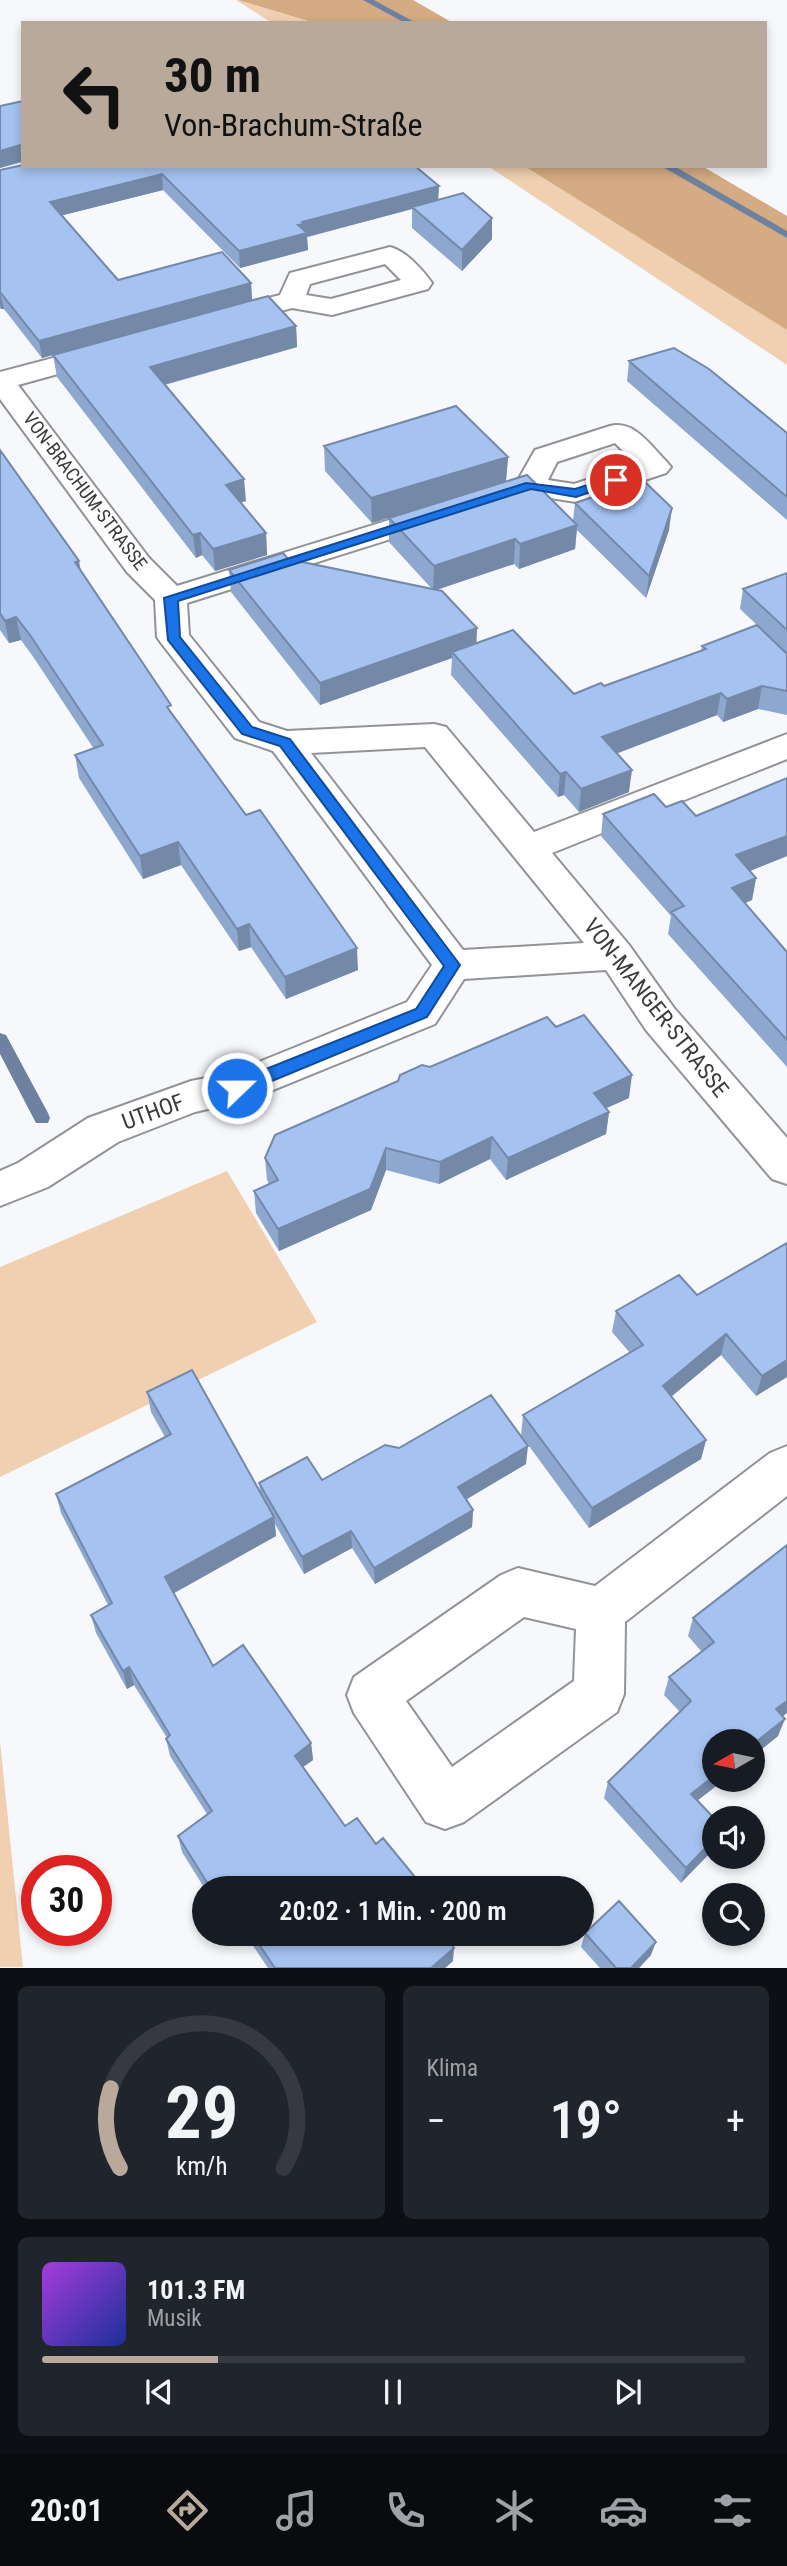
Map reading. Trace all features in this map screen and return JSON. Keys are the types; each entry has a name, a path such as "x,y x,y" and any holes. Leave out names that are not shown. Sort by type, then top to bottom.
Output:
{"street":[{"path":"200,326 291,300"},
{"name":"VON-BRACHUM-STRASSE","path":"134,344 1,380 138,565 171,598"},
{"path":"530,486 171,598 173,637 247,730 285,743 453,965 616,955"},
{"name":"VON-MANGER-STRASSE","path":"285,743 434,735 616,955 660,1020 787,1167"},
{"path":"528,848 787,746"},
{"name":"UTHOF","path":"0,1189 33,1175 103,1130 191,1097 237,1088 421,1013 453,965"},
{"path":"601,1611 787,1468"},
{"path":"519,1592 601,1611 599,1694 446,1803 372,1695 519,1592"}],"shaded area":[{"path":"236,0 308,21 269,21"},
{"path":"238,0 413,0 450,21 308,21"},
{"path":"491,168 527,168 787,330 787,365"},
{"path":"527,168 705,168 787,216 787,330"},
{"path":"227,1171 317,1322 0,1477 0,1267"},
{"path":"0,1741 23,1967 0,1967"}],"building":[{"path":"21,101 21,145 0,151 0,106"},
{"path":"21,165 21,168 417,168 439,186 302,222 304,224 298,225 307,233 239,251 162,174 50,202 118,280 222,252 251,283 39,341 0,292 0,170"},
{"path":"463,193 492,218 462,250 412,207"},
{"path":"268,296 296,326 150,367 244,479 226,485 266,533 213,549 200,533 193,535 53,355"},
{"path":"674,348 709,369 787,433 787,497 629,361"},
{"path":"456,406 508,457 371,498 324,446"},
{"path":"0,450 79,561 75,562 171,705 167,707 246,815 260,810 357,948 285,977 249,924 237,929 178,842 140,856 75,755 103,745 16,617 5,621 0,613"},
{"path":"527,475 577,525 520,544 515,539 434,566 389,518"},
{"path":"643,480 672,508 649,576 575,503"},
{"path":"283,553 288,559 442,591 477,628 320,683 229,570"},
{"path":"787,573 787,630 743,589"},
{"path":"757,625 787,654 787,691 762,686 727,699 721,693 602,737 632,770 581,789 566,772 560,774 452,652 513,630 574,694 601,683 604,686 706,649 702,646"},
{"path":"787,778 787,836 736,855 756,878 732,888 787,952 787,1040 671,912 684,906 603,814 654,794 666,807 682,801 696,816"},
{"path":"584,1015 632,1075 594,1093 609,1112 508,1158 492,1137 440,1162 386,1148 370,1189 278,1229 254,1191 278,1180 265,1158 275,1135 398,1081 400,1075 422,1065 430,1067 547,1017 556,1027"},
{"path":"787,1243 787,1360 762,1376 726,1334 663,1386 706,1440 592,1508 523,1415 643,1345 616,1311 679,1275 697,1295"},
{"path":"192,1370 274,1517 165,1577 213,1666 243,1645 311,1743 295,1756 345,1826 357,1818 376,1844 383,1838 414,1876 203,1876 178,1836 212,1811 166,1739 170,1735 129,1667 123,1671 91,1615 112,1603 56,1494 171,1434 147,1392"},
{"path":"491,1395 528,1446 458,1487 473,1510 374,1568 351,1531 302,1557 259,1483 307,1457 322,1480 385,1445 399,1448"},
{"path":"787,1545 787,1701 776,1709 785,1719 765,1735 765,1729 702,1729 702,1785 691,1794 702,1806 702,1851 686,1868 608,1782 691,1701 669,1677 714,1642 693,1618"},
{"path":"619,1901 656,1942 631,1968 616,1968 594,1943 594,1925"},
{"path":"260,1946 454,1948 431,1968 275,1968"}],"waterway":[{"path":"367,0 408,21"},
{"path":"670,168 787,235"},
{"path":"0,1039 42,1118"}],"route":[{"path":"237,1088 421,1013 453,965 285,743 247,730 173,637 171,598 530,486 576,493 616,480"}]}
